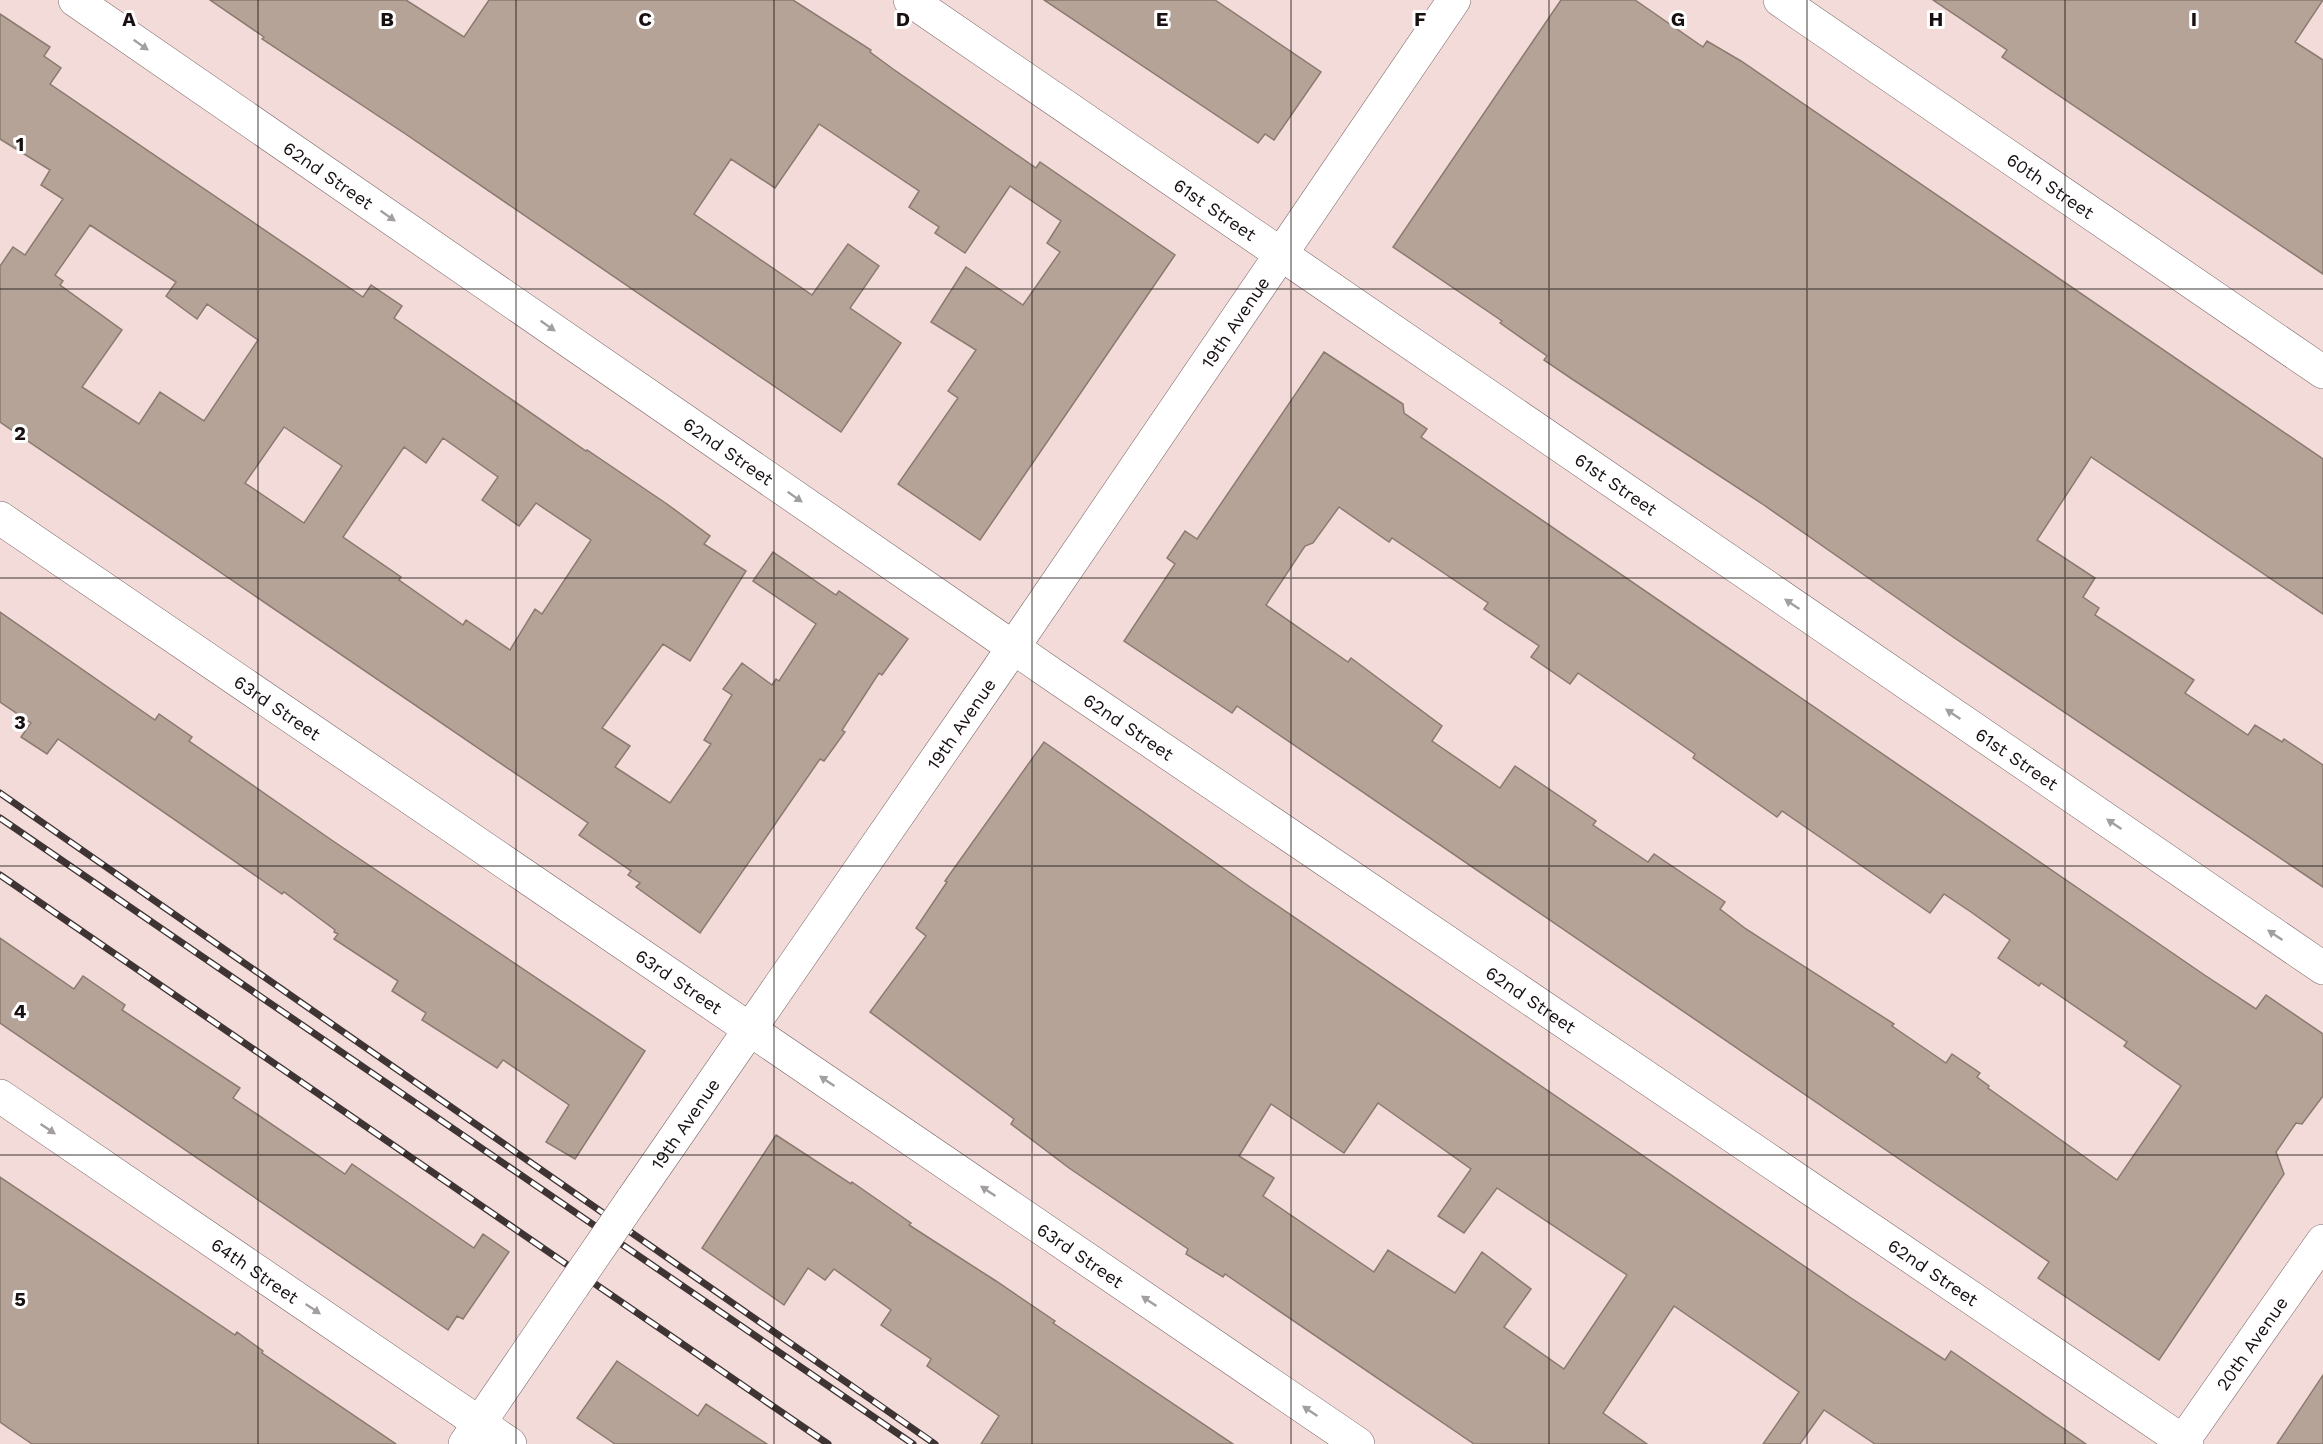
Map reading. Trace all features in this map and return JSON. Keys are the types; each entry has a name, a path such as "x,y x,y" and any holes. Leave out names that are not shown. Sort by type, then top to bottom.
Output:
{"street":[{"name":"62nd Street","path":"75,0 1013,647 2183,1443"},
{"name":"61st Street","path":"910,0 2323,968"},
{"name":"19th Avenue","path":"472,1434 1454,0"},
{"name":"60th Street","path":"1780,0 2323,372"},
{"name":"63rd Street","path":"0,518 1358,1444"},
{"name":"64th Street","path":"0,1095 472,1434 510,1444"},
{"name":"20th Avenue","path":"2183,1443 2323,1241"}],"building":[{"path":"210,0 406,0 464,37 489,0 793,0 871,50 870,52 893,69 1036,168 1040,162 1175,255 980,540 898,484 958,398 948,391 976,350 931,322 966,267 1023,305 1060,252 1047,243 1061,221 1010,186 965,253 935,233 939,227 909,207 919,191 819,124 775,188 731,159 694,214 812,295 848,244 879,266 850,308 901,343 841,432 407,135 262,39 264,37"},
{"path":"1044,0 1215,0 1321,72 1274,140 1265,134 1258,143"},
{"path":"1561,0 1635,0 1703,47 1707,41 1741,61 2323,459 2323,614 2091,457 2037,540 2095,578 2083,597 2099,608 2095,615 2194,680 2185,693 2248,735 2255,725 2282,742 2284,739 2323,765 2323,887 1953,637 1761,503 1544,360 1547,356 1500,323 1502,321 1393,247"},
{"path":"1933,0 2323,0 2295,42 2323,60 2323,274 2002,57 2007,50"},
{"path":"0,14 50,47 44,56 61,68 50,84 363,297 371,285 402,306 394,318 586,451 667,504 710,536 704,544 746,571 690,661 663,644 602,728 630,746 615,767 670,803 711,744 704,740 732,695 723,689 742,663 772,685 776,679 779,681 816,624 753,581 773,552 836,595 839,591 908,639 882,675 879,673 842,730 845,732 824,761 820,759 700,933 636,887 640,883 628,875 631,871 579,835 588,823 0,422 0,266 13,247 25,255 63,199 41,185 50,170 0,139","holes":["90,225 176,282 166,296 197,319 207,304 258,340 204,421 160,392 139,424 82,387 122,330 60,285 63,281 55,275","284,427 342,466 304,523 245,483","443,438 498,477 482,500 519,526 536,503 591,540 542,614 535,609 510,650 466,620 463,625 399,580 401,577 343,537 404,447 426,463"]},
{"path":"1324,352 1403,404 1404,413 1427,429 1421,437 2203,974 2256,1009 2266,995 2323,1034 2323,1096 2302,1124 2296,1123 2276,1152 2284,1174 2159,1360 2038,1278 2049,1262 1237,706 1232,713 1124,641 1175,564 1167,558 1185,531 1197,539","holes":["1339,507 1389,542 1392,538 1488,603 1484,609 1539,646 1531,657 1570,684 1578,673 1695,754 1693,758 1777,817 1782,811 1930,913 1944,894 1971,912 2010,940 1998,958 2039,986 2041,983 2127,1042 2124,1046 2181,1086 2117,1180 1988,1088 1989,1086 1977,1077 1980,1073 1952,1054 1946,1063 1892,1026 1894,1024 1746,929 1720,909 1725,902 1654,854 1648,862 1593,825 1596,821 1515,766 1500,788 1432,741 1442,726 1351,658 1348,662 1266,605 1305,546 1313,543"]},
{"path":"0,612 155,720 159,714 192,737 189,741 333,841 645,1051 575,1159 546,1142 569,1105 503,1060 497,1068 422,1020 426,1013 392,991 398,981 334,939 338,934 334,932 335,930 284,892 282,894 58,739 47,754 21,737 31,723 0,702"},
{"path":"1044,742 1250,887 1851,1298 1945,1360 1951,1351 2086,1444 1875,1444 1824,1410 1800,1444 1763,1444 1799,1392 1674,1306 1603,1413 1647,1444 1474,1444 1225,1274 1223,1277 1186,1254 1188,1249 1069,1168 1011,1124 1014,1119 870,1012 926,936 916,928 947,882 945,881","holes":["1378,1103 1471,1169 1438,1216 1464,1233 1497,1188 1627,1275 1564,1369 1504,1327 1531,1289 1482,1252 1455,1293 1388,1250 1374,1272 1263,1196 1274,1178 1239,1156 1271,1104 1344,1153"]},
{"path":"0,938 74,989 83,976 125,1005 122,1010 240,1088 233,1098 345,1174 352,1164 474,1248 483,1234 509,1252 463,1319 457,1316 448,1330 0,1023"},
{"path":"776,1135 851,1184 852,1182 911,1223 909,1225 996,1281 1055,1321 1053,1323 1233,1444 981,1444 999,1416 927,1366 931,1359 881,1325 891,1310 834,1269 825,1280 808,1268 784,1305 702,1248"},
{"path":"0,1177 235,1335 237,1332 263,1351 262,1353 396,1444 32,1444 0,1422"},
{"path":"617,1361 698,1416 706,1404 767,1444 615,1444 577,1418"},
{"path":"2323,1375 2323,1444 2277,1444"}],"railway":[{"path":"0,793 935,1444"},
{"path":"0,818 913,1444"},
{"path":"0,875 828,1444"}]}
